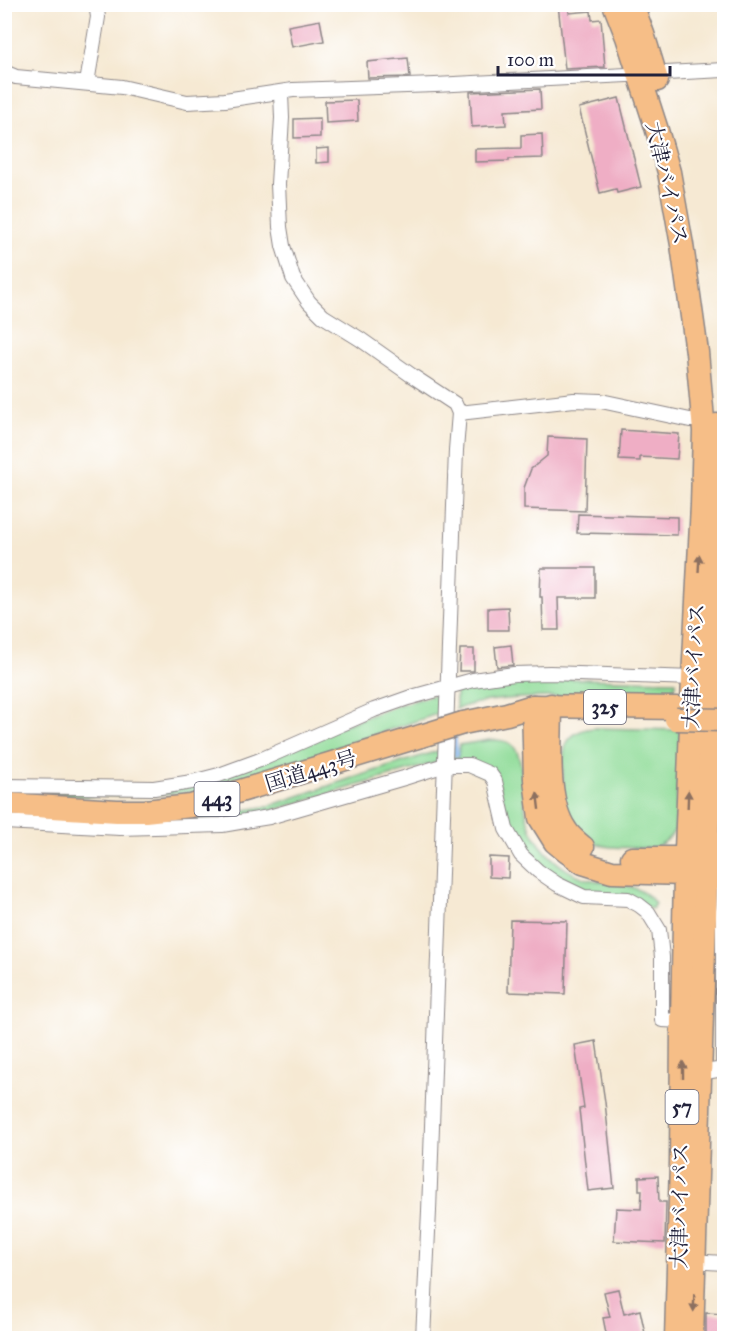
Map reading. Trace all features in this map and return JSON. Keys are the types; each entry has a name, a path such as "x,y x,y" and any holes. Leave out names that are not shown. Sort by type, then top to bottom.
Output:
{"highway":[{"name":"大津バイパス","path":"615,4 670,122 698,243 713,354 712,427 702,505 693,678 692,1021 700,1073 687,1261 676,1338"},
{"name":"大津バイパス","path":"632,4 643,34 647,74"},
{"name":"大津バイパス","path":"692,866 722,471 712,427"},
{"name":"325","path":"676,714 724,709"},
{"path":"542,712 557,816 567,832 585,849 605,855 692,866"},
{"name":"325","path":"542,712 676,714 724,720"},
{"name":"国道443号","path":"4,804 117,811 145,811 191,806 463,723 507,714 542,712"},
{"path":"692,1021 711,1002 713,922 724,841"},
{"name":"大津バイパス","path":"692,1021 683,1078 687,1261 692,1338"}],"street":[{"path":"87,83 98,17 96,4"},
{"path":"4,72 16,77 122,87 187,102 225,100 293,90 724,70"},
{"path":"280,93 282,118 280,227 293,278 309,302 323,316 455,404 459,413 423,1338"},
{"path":"459,413 586,400 601,401 690,420 712,427"},
{"path":"4,786 145,789 192,782 260,760 374,710 473,680 514,674 550,673 693,678"},
{"path":"4,822 120,828 222,825 269,817 445,765 470,765 490,774 495,781 506,829 521,855 546,878 584,897 628,899 639,904 648,912 659,930 662,957 662,1020 692,1021"},
{"path":"700,1073 723,1069 724,891"},
{"path":"687,1261 724,1263"}],"green space":[{"path":"525,678 676,681 676,685 668,696 513,698 456,709 456,689"},
{"path":"438,694 443,697 443,712 232,786 151,795 89,796 5,793 171,789 398,705"},
{"path":"594,728 680,730 675,830 663,843 654,847 642,848 604,846 586,837 568,816 564,804 563,787 563,760 566,745 576,734"},
{"path":"723,731 724,828 723,833 718,831"},
{"path":"490,740 507,742 516,749 529,823 540,844 551,857 564,868 580,876 632,887 640,891 655,903 652,909 594,895 539,869 510,829 499,784 449,759 448,748 453,747 453,757 458,759 459,745"},
{"path":"441,750 441,761 260,814 192,823 111,821 184,820 269,806"}],"building":[{"path":"558,4 568,4 569,13 591,11 592,20 601,19 605,67 565,69"},
{"path":"320,20 324,41 292,47 288,26"},
{"path":"408,58 410,77 368,78 367,62"},
{"path":"540,89 541,109 505,111 506,125 472,127 470,92"},
{"path":"619,98 641,187 617,193 616,189 600,193 579,108"},
{"path":"357,100 358,121 326,123 325,101"},
{"path":"320,118 320,137 294,138 294,119"},
{"path":"542,134 543,158 475,162 475,149 521,148 521,135"},
{"path":"329,148 329,162 316,163 316,149"},
{"path":"621,430 679,434 677,459 640,457 640,461 619,460"},
{"path":"548,437 587,439 585,511 524,509 524,488 531,469 547,456"},
{"path":"578,514 677,517 677,535 577,533"},
{"path":"541,568 595,568 595,598 558,598 559,630 543,630 542,597 540,597"},
{"path":"508,607 509,630 488,630 488,608"},
{"path":"511,645 513,665 497,667 495,647"},
{"path":"460,649 474,649 474,671 459,671"},
{"path":"489,857 509,858 508,878 489,877"},
{"path":"510,920 567,921 565,994 508,992"},
{"path":"596,1041 614,1188 588,1191 579,1109 584,1108 575,1045"},
{"path":"658,1176 659,1202 666,1202 665,1243 614,1241 616,1208 641,1209 642,1190 639,1190 639,1177"},
{"path":"618,1289 624,1314 640,1310 646,1338 607,1338 603,1318 610,1317 604,1292"},
{"path":"706,1313 724,1314 724,1336 706,1336"}],"waterway":[{"path":"454,732 456,755"}]}
